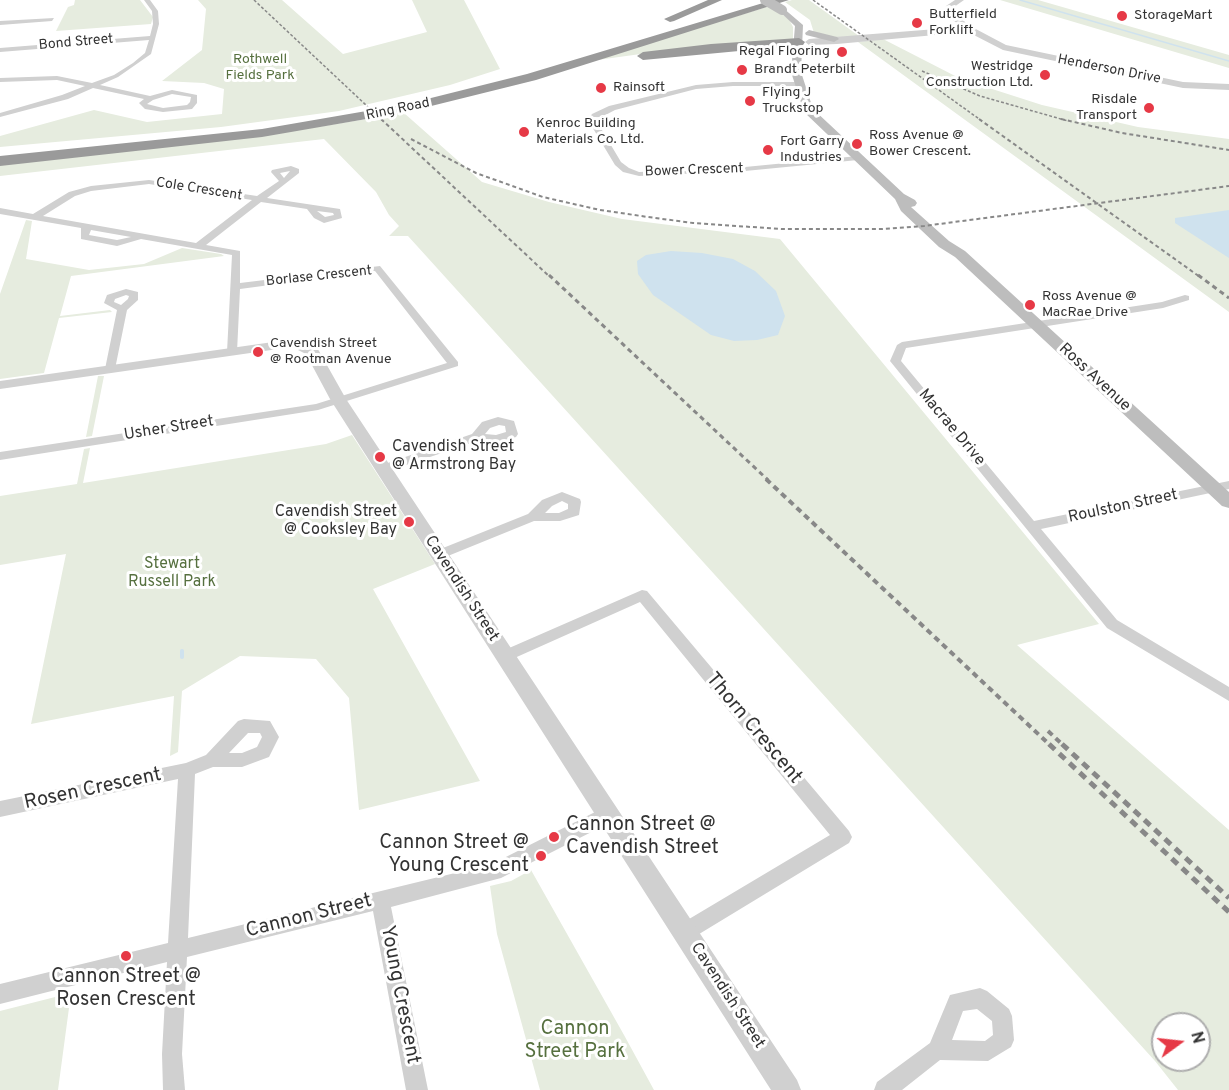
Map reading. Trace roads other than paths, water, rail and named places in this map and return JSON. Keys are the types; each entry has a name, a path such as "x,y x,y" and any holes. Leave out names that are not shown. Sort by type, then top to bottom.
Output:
{"highway":[{"path":"657,23 717,0"},
{"name":"Ring Road","path":"0,151 275,123 391,104 457,88 764,0"},
{"name":"Ring Road","path":"0,161 303,128 407,108 531,77 785,6"},
{"path":"457,88 616,38"},
{"path":"531,77 644,55 765,45 785,48 805,45"}],"main road":[{"name":"Ross Avenue","path":"764,0 785,6 799,25 805,45"},
{"name":"Ross Avenue","path":"776,0 804,18 805,45 796,72 808,110 900,197 911,214 944,244 960,254 1037,325 1221,486 1229,502"},
{"path":"805,45 839,40"},
{"path":"801,84 807,72"}],"street":[{"path":"0,115 55,101 95,85 116,76 148,54 156,24 155,11 147,0"},
{"name":"Henderson Drive","path":"960,0 947,10 954,19 1003,47 1183,85 1229,87"},
{"path":"0,23 52,19"},
{"path":"839,40 969,29"},
{"name":"Bond Street","path":"0,50 153,38"},
{"path":"0,80 47,78 95,85 150,98 172,92 195,96 193,104 189,107 163,110 145,107 143,103 150,98"},
{"name":"Bower Crescent","path":"801,84 732,84 696,87 612,108 595,116 592,120 618,163 626,170 639,174 745,169 858,158"},
{"path":"259,199 283,181"},
{"name":"Cole Crescent","path":"35,217 72,194 149,182 259,199"},
{"path":"259,199 311,208"},
{"name":"Cole Crescent","path":"198,246 259,199"},
{"path":"0,211 89,227 84,230 84,237 117,243 142,236 222,250 236,263 232,352"},
{"name":"Borlase Crescent","path":"234,287 377,268 454,364 338,399"},
{"name":"Macrae Drive","path":"1185,298 1163,305 902,345 895,361 1112,624 1229,695"},
{"path":"110,369 122,309"},
{"name":"Cavendish Street","path":"0,385 294,343 312,351 338,399 438,555 787,1090"},
{"name":"Usher Street","path":"0,456 318,407 338,399"},
{"path":"383,469 476,437"},
{"name":"Roulston Street","path":"1032,526 1221,486"},
{"path":"438,555 533,518"},
{"name":"Thorn Crescent","path":"505,656 642,595 843,837 686,932"},
{"name":"Rosen Crescent","path":"0,809 187,770 212,760"},
{"name":"Rosen Crescent","path":"174,1090 172,1054 187,770"},
{"name":"Cannon Street","path":"0,994 495,872 609,814"},
{"name":"Young Crescent","path":"380,900 417,1090"},
{"path":"885,1090 937,1050"}],"water":[{"path":"1229,210 1229,258 1175,223 1175,218"},
{"path":"671,251 702,253 733,259 755,271 776,291 785,316 778,335 757,340 734,341 711,335 653,295 638,274 637,261 646,255"}],"waterway":[{"path":"1020,0 1229,61"},
{"path":"182,651 182,657"}],"railway":[{"path":"254,0 383,121"},
{"path":"813,0 982,121"},
{"path":"922,71 980,96 1068,121"},
{"path":"381,119 550,277"},
{"path":"979,119 1097,203"},
{"path":"1061,119 1122,133 1229,150"},
{"path":"411,139 476,173 543,197 600,210 693,223 781,229 882,229 924,226 1097,203"},
{"path":"1097,203 1229,186"},
{"path":"1097,203 1200,277"},
{"path":"549,275 768,480"},
{"path":"1198,275 1229,298"},
{"path":"766,479 1051,746"},
{"path":"1048,731 1064,746"},
{"path":"1049,744 1229,912"},
{"path":"1062,744 1229,898"}],"place":[{"name":"StorageMart","path":"1122,16"},
{"name":"Butterfield Forklift","path":"917,23"},
{"name":"Regal Flooring","path":"842,52"},
{"name":"Brandt Peterbilt","path":"742,70"},
{"name":"Westridge Construction Ltd.","path":"1045,75"},
{"name":"Rainsoft","path":"601,88"},
{"name":"Flying J Truckstop","path":"750,101"},
{"name":"Risdale Transport","path":"1149,108"},
{"name":"Kenroc Building Materials Co. Ltd.","path":"524,132"},
{"name":"Ross Avenue @ Bower Crescent.","path":"857,144"},
{"name":"Fort Garry Industries","path":"768,150"},
{"name":"Ross Avenue @ MacRae Drive","path":"1030,305"},
{"name":"Cavendish Street @ Rootman Avenue","path":"258,352"},
{"name":"Cavendish Street @ Armstrong Bay","path":"380,457"},
{"name":"Cavendish Street @ Cooksley Bay","path":"409,522"},
{"name":"Cannon Street @ Cavendish Street","path":"554,837"},
{"name":"Cannon Street @ Young Crescent","path":"541,856"},
{"name":"Cannon Street @ Rosen Crescent","path":"126,956"}],"park label":[{"name":"Rothwell Fields Park","path":"260,68"},
{"name":"Stewart Russell Park","path":"172,574"},
{"name":"Cannon Street Park","path":"575,1042"}]}
